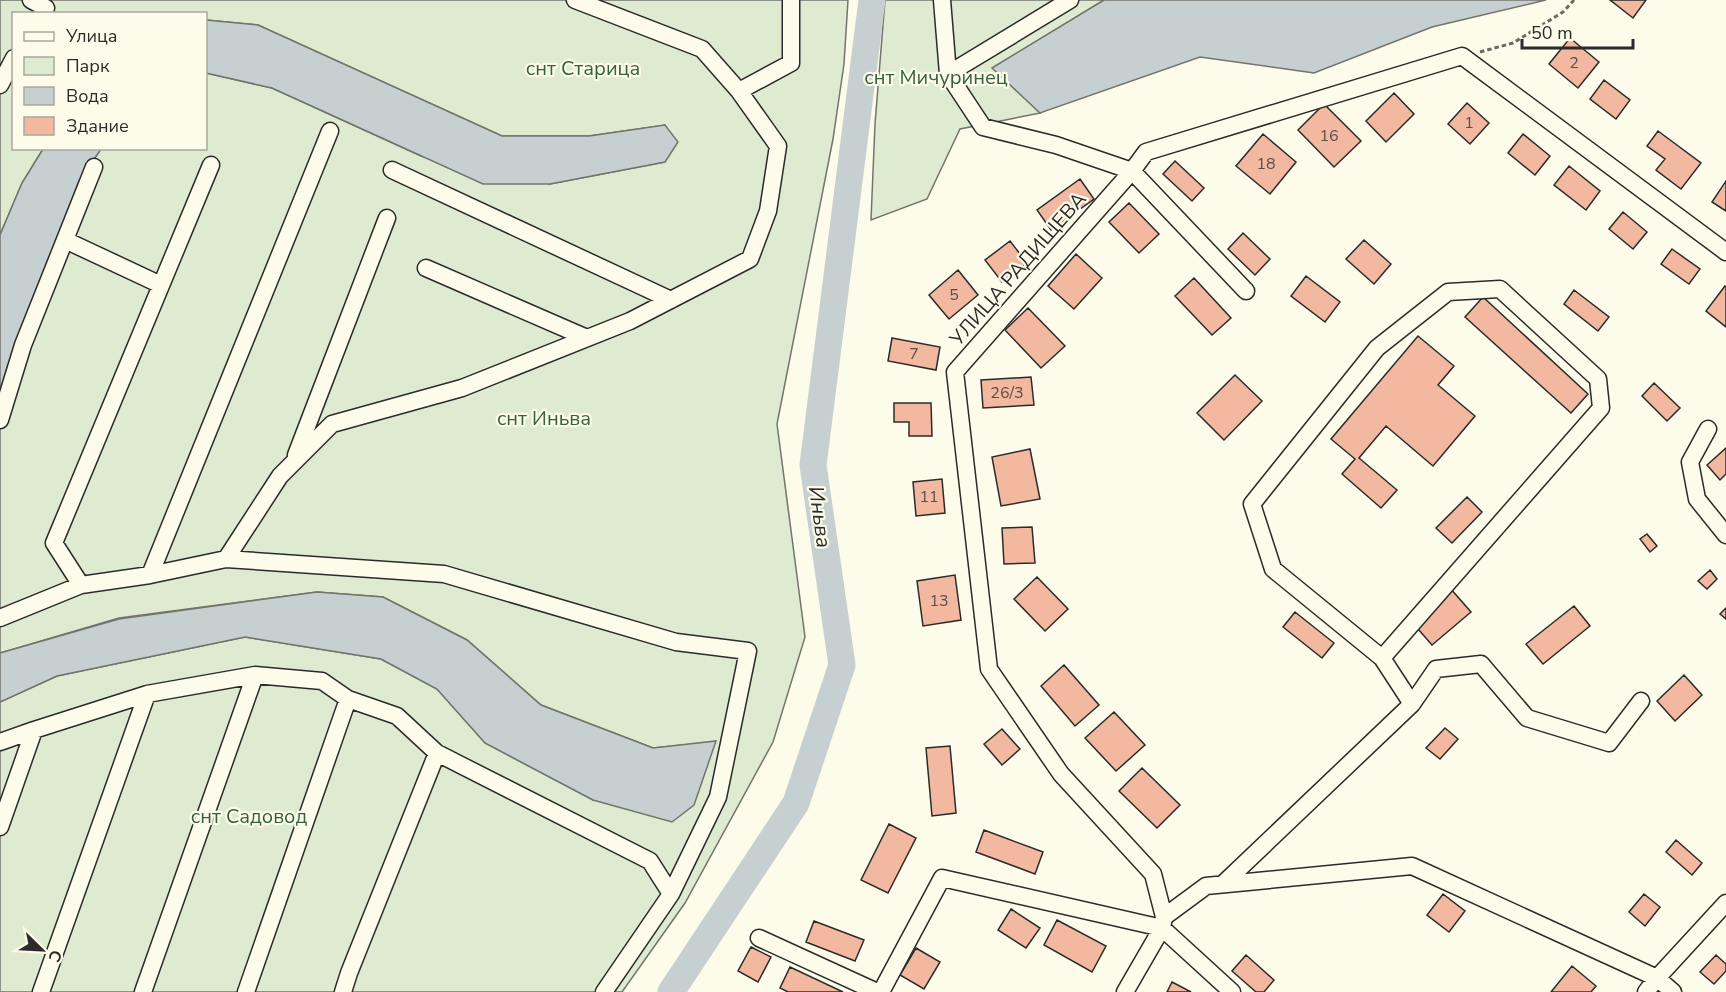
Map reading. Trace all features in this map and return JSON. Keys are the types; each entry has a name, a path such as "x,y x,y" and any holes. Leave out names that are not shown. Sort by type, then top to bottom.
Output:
{"street":[{"path":"226,559 280,476 332,423 462,388 630,321 750,258 768,211 778,146 739,91 702,49 575,0"},
{"path":"739,91 791,63 791,0"},
{"path":"942,0 948,74 983,127 1056,145 1132,171 1246,291"},
{"path":"948,74 1070,0"},
{"path":"1462,57 1726,252"},
{"name":"УЛИЦА РАДИЩЕВА","path":"1163,923 1153,874 1061,774 989,669 955,372 1132,171 1146,152 1462,57"},
{"path":"0,85 12,62"},
{"path":"150,575 330,131"},
{"path":"81,585 54,543 211,165"},
{"path":"0,420 23,345 94,167"},
{"path":"392,170 671,300"},
{"path":"294,462 387,218"},
{"path":"65,240 161,285"},
{"path":"426,268 587,338"},
{"path":"1383,658 1601,408 1598,379 1500,289 1448,292 1377,348 1252,504 1273,569 1383,658 1412,704"},
{"path":"1708,429 1690,462 1697,499 1726,535"},
{"path":"0,618 81,585 150,575 226,559 444,574 676,642 748,651 718,797 671,894 604,992"},
{"path":"1223,884 1412,704 1436,669 1481,664 1527,718 1609,743 1641,701"},
{"path":"0,742 147,694 255,675 322,681 348,699 397,716 437,753 650,861 671,894"},
{"path":"142,992 255,675"},
{"path":"41,992 147,694"},
{"path":"246,992 348,699"},
{"path":"0,827 34,730"},
{"path":"343,992 437,753"},
{"path":"1125,992 1163,923 1206,886 1412,866 1657,978 1673,992"},
{"path":"759,938 879,992 942,878 1163,923 1232,992"},
{"path":"1646,992 1726,903"}],"path":[{"path":"1462,57 1513,43 1563,12 1574,0"}],"green space":[{"path":"0,0 848,0 844,64 833,139 777,424 805,637 773,742 685,903 622,992 0,992 0,702 57,676 245,637 381,659 437,689 485,743 593,800 715,742 653,748 541,705 467,640 383,597 317,592 119,618 0,653 0,400 6,371 79,181 100,150 207,150 207,73 272,88 421,156 550,184 665,162 665,125 589,136 502,136 258,25 207,20 207,12 12,12 12,150 42,150 22,183 0,235"},
{"name":"снт Мичуринец","path":"885,0 1104,0 993,68 1040,113 960,129 927,199 871,220 875,124"}],"water":[{"path":"1104,0 1546,0 1432,27 1314,73 1200,57 1040,113 992,68"},
{"path":"207,20 258,25 502,136 589,136 665,125 678,142 665,162 550,184 483,184 272,88 207,73"},
{"path":"42,150 100,150 79,181 6,371 0,400 0,235 22,183"},
{"path":"317,592 383,597 467,640 541,705 653,748 716,741 694,805 672,822 593,800 485,743 437,689 381,659 245,637 57,676 0,702 0,653 119,619"}],"building":[{"path":"1610,0 1646,0 1633,18"},
{"path":"1570,38 1599,62 1578,88 1549,64"},
{"path":"1604,80 1630,100 1616,119 1590,99"},
{"path":"1394,93 1414,114 1386,142 1366,121"},
{"path":"1467,103 1489,123 1470,144 1448,124"},
{"path":"1324,104 1361,141 1334,167 1298,130"},
{"path":"1658,131 1701,163 1681,189 1656,170 1665,159 1647,146"},
{"path":"1263,134 1296,162 1270,194 1236,166"},
{"path":"1523,134 1550,156 1535,175 1508,153"},
{"path":"1175,161 1204,188 1192,201 1163,174"},
{"path":"1569,166 1600,191 1586,210 1554,185"},
{"path":"1080,179 1094,199 1051,230 1037,210"},
{"path":"1726,181 1726,211 1712,202"},
{"path":"1129,203 1159,234 1139,253 1109,222"},
{"path":"1623,212 1647,232 1633,249 1609,229"},
{"path":"1243,233 1270,259 1255,275 1228,249"},
{"path":"1364,240 1391,264 1374,284 1346,259"},
{"path":"1010,241 1027,263 1002,282 985,260"},
{"path":"1672,249 1700,269 1689,284 1661,264"},
{"path":"1076,254 1102,278 1074,309 1048,286"},
{"path":"958,270 978,295 949,319 929,295"},
{"path":"1306,276 1340,302 1325,322 1291,296"},
{"path":"1194,278 1231,318 1212,335 1175,296"},
{"path":"1726,287 1726,327 1706,311"},
{"path":"1574,290 1609,317 1598,331 1564,304"},
{"path":"1483,297 1588,394 1571,413 1465,317"},
{"path":"1028,308 1065,346 1041,368 1005,330"},
{"path":"1418,336 1454,366 1438,385 1475,416 1433,466 1386,426 1359,458 1397,490 1381,508 1342,474 1355,459 1331,439"},
{"path":"892,338 940,347 936,370 888,361"},
{"path":"1235,375 1262,401 1224,440 1197,413"},
{"path":"1031,377 1034,405 983,408 981,380"},
{"path":"1654,383 1680,408 1667,421 1642,396"},
{"path":"894,403 931,403 932,436 909,436 909,422 894,422"},
{"path":"1726,448 1726,474 1720,480 1707,465"},
{"path":"1030,449 1040,499 1001,506 992,457"},
{"path":"942,479 945,513 916,516 913,482"},
{"path":"1467,497 1482,512 1452,543 1436,528"},
{"path":"1032,527 1035,563 1004,564 1002,528"},
{"path":"1647,534 1657,546 1650,552 1640,539"},
{"path":"1710,570 1717,579 1707,589 1698,581"},
{"path":"955,575 961,620 923,626 917,581"},
{"path":"1037,577 1068,609 1045,631 1014,599"},
{"path":"1450,588 1471,612 1432,645 1411,621"},
{"path":"1574,606 1590,626 1543,664 1526,644"},
{"path":"1726,608 1726,619 1720,614"},
{"path":"1295,612 1334,643 1322,658 1283,627"},
{"path":"1064,665 1099,705 1075,726 1041,686"},
{"path":"1684,675 1702,695 1675,721 1657,701"},
{"path":"1114,712 1145,745 1116,771 1085,738"},
{"path":"1445,728 1458,739 1440,759 1426,748"},
{"path":"1002,729 1020,749 1002,765 984,744"},
{"path":"950,746 956,813 932,816 926,748"},
{"path":"1142,768 1180,805 1157,828 1119,791"},
{"path":"889,824 916,838 888,893 861,880"},
{"path":"984,830 1043,852 1035,874 976,852"},
{"path":"1676,840 1702,863 1692,875 1666,852"},
{"path":"1443,894 1465,911 1449,932 1427,915"},
{"path":"1644,894 1660,907 1645,926 1629,912"},
{"path":"1011,909 1040,928 1026,948 998,930"},
{"path":"1057,920 1106,946 1092,972 1044,945"},
{"path":"814,921 864,940 855,961 806,942"},
{"path":"751,947 771,957 758,982 738,971"},
{"path":"916,948 940,962 924,989 900,975"},
{"path":"1246,955 1274,980 1264,992 1256,992 1232,971"},
{"path":"1716,955 1726,964 1726,971 1714,984 1700,972"},
{"path":"1572,966 1596,986 1591,992 1551,992"},
{"path":"790,967 843,992 788,992 780,988"},
{"path":"1172,982 1191,992 1167,992"}],"waterway":[{"name":"Иньва","path":"671,992 796,803 842,665 813,465 872,0"}],"park label":[{"name":"снт Старица","path":"583,68"},
{"name":"снт Иньва","path":"544,418"},
{"name":"снт Садовод","path":"249,816"}]}
